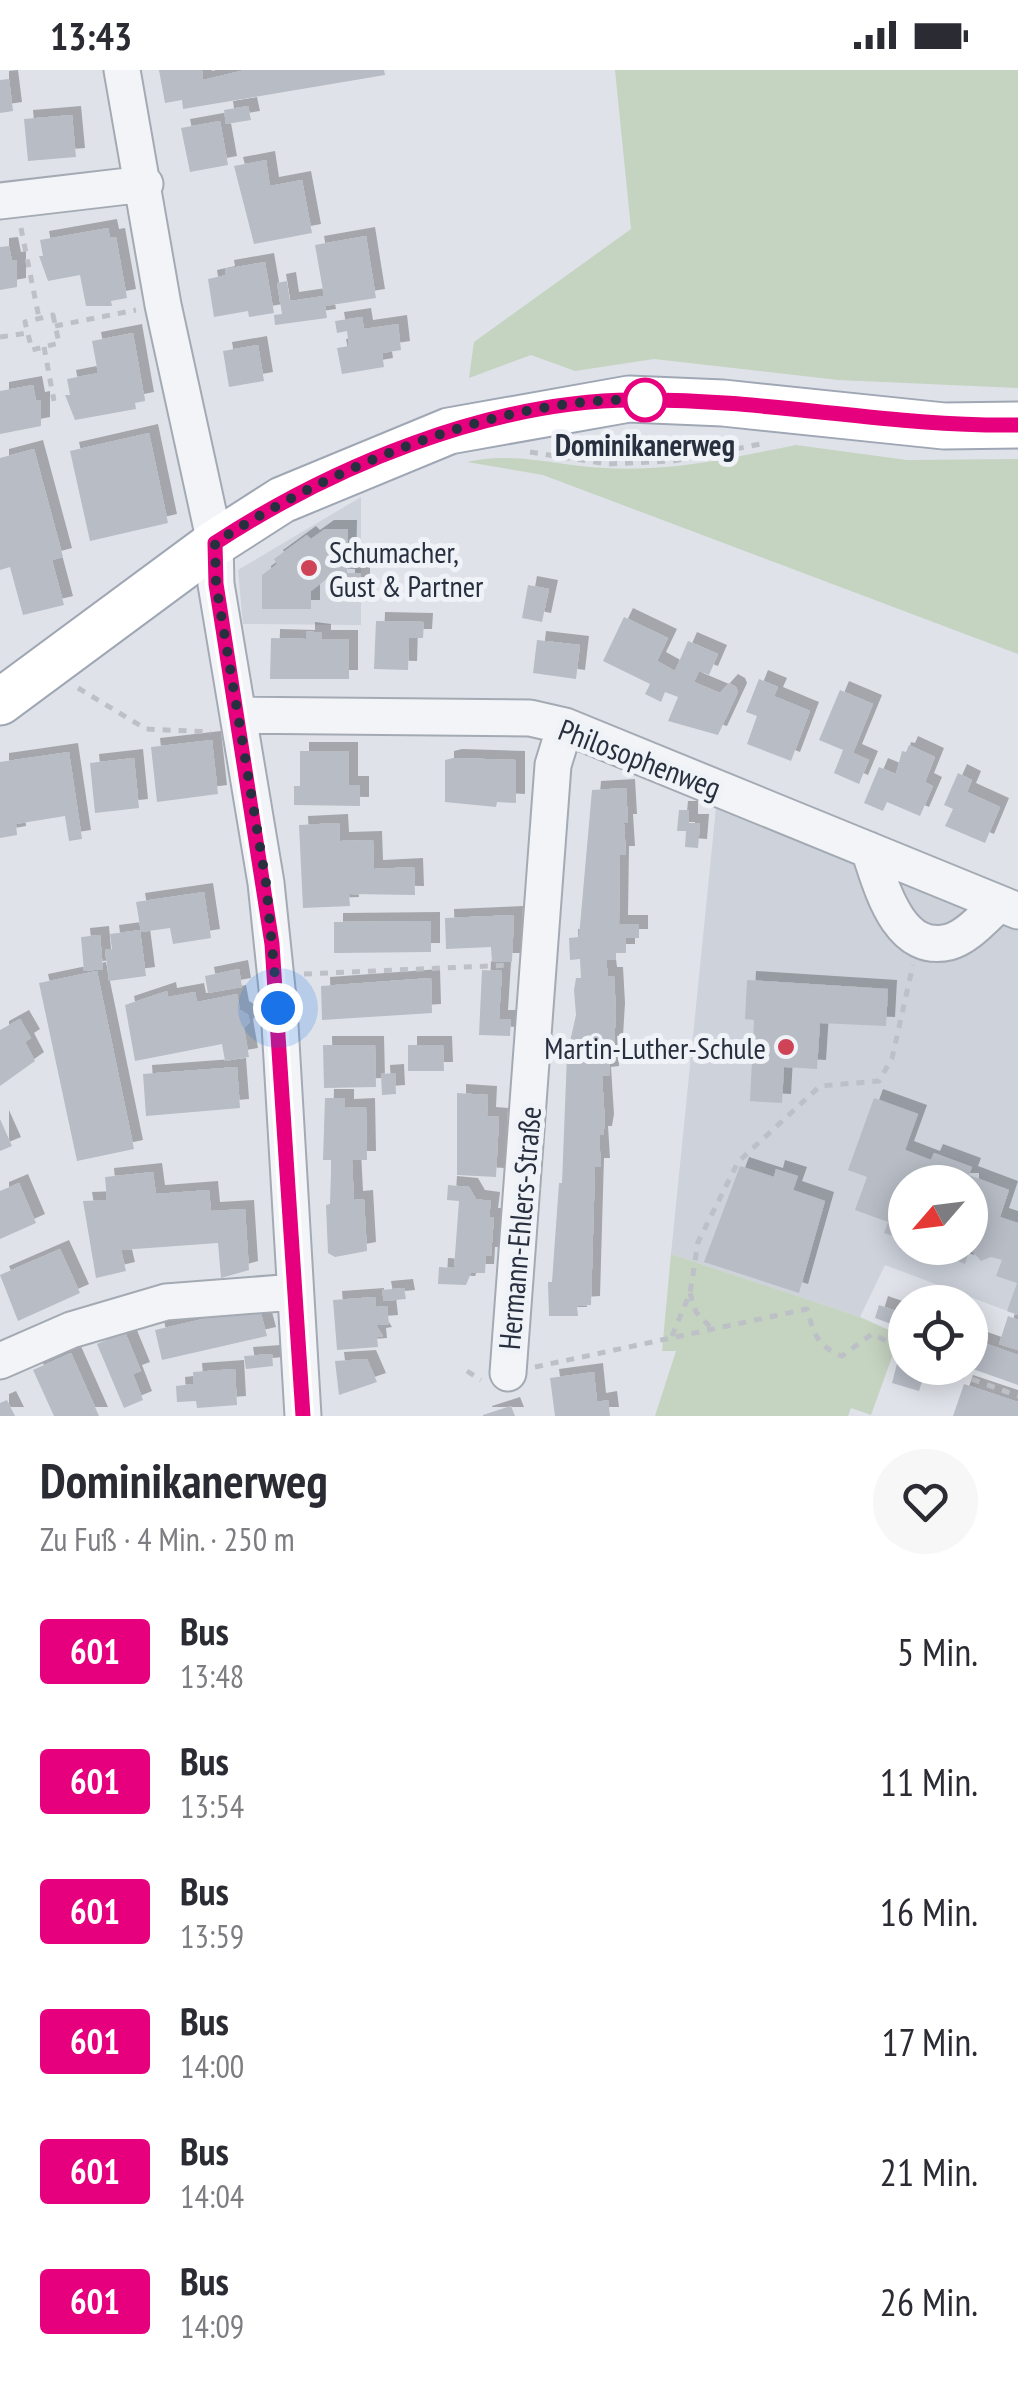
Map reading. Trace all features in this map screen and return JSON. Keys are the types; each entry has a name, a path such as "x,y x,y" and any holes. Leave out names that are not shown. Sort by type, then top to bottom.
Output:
{"main road":[{"path":"0,702 215,543 282,500 448,431 548,410 630,400 723,403 944,426 1018,425"}],"street":[{"path":"122,70 145,184 162,305 215,543 216,584 241,724 276,975 303,1416"},
{"path":"7,200 145,184"},
{"name":"Philosophenweg","path":"241,724 530,718 565,726 1009,907"},
{"name":"Hermann-Ehlers-Straße","path":"508,1373 554,765 565,726"},
{"path":"869,850 899,923 915,937 934,943 952,942 1009,907"},
{"path":"0,1361 72,1330 166,1302 295,1292"}],"path":[{"path":"7,200 39,318"},
{"path":"55,326 162,305"},
{"path":"52,315 55,326 59,343 32,350 25,322 52,315"},
{"path":"0,337 28,334"},
{"path":"44,347 54,401"},
{"path":"524,452 607,464 673,461 771,442"},
{"path":"46,668 146,729 241,724"},
{"path":"672,1336 690,1293 698,1242 738,1162 820,1086 879,1082 892,1058 908,995 915,937"},
{"path":"276,975 541,963"},
{"path":"690,1293 696,1312 711,1328"},
{"path":"508,1373 808,1309 814,1336 825,1349 842,1356 872,1334 888,1342"},
{"path":"988,1385 1018,1396"}],"shaded area":[{"path":"361,497 361,625 243,624 238,570"},
{"path":"716,808 1018,931 1018,1315 988,1304 988,1285 938,1285 885,1265 860,1317 671,1254"}],"green space":[{"path":"615,70 1018,70 1018,388 838,380 654,359 575,371 531,355 469,378 474,342 631,229"},
{"path":"796,445 907,460 1018,459 1018,654 543,475 467,462 501,458 605,468 654,468"},
{"path":"671,1254 888,1330 888,1368 871,1415 851,1408 848,1416 655,1416 676,1351 662,1351"}],"building":[{"path":"159,70 202,70 203,80 245,70 384,70 385,75 183,109 182,100 165,103"},
{"path":"9,79 13,111 0,113 0,80"},
{"path":"248,106 251,120 226,124 224,110"},
{"path":"72,115 76,157 28,161 24,119"},
{"path":"220,121 228,165 190,172 181,128"},
{"path":"266,160 270,186 302,180 312,233 254,244 234,166"},
{"path":"108,228 110,238 116,237 127,298 111,301 112,306 86,306 80,275 48,281 39,256 43,256 40,240"},
{"path":"366,236 376,298 325,306 327,318 275,325 274,315 282,314 277,283 287,281 290,301 324,296 315,245"},
{"path":"9,246 12,261 17,260 17,287 0,290 0,247"},
{"path":"265,262 274,313 249,317 248,311 214,317 208,279 226,275 225,269"},
{"path":"362,317 364,329 398,324 401,350 382,353 384,367 342,374 337,348 349,346 347,331 337,333 335,321"},
{"path":"133,333 145,401 135,403 136,409 75,420 65,395 70,395 67,379 98,373 92,341"},
{"path":"258,345 264,381 229,387 223,351"},
{"path":"33,385 36,401 41,400 41,426 0,434 0,391"},
{"path":"149,433 168,523 90,541 70,451"},
{"path":"34,449 63,557 52,560 64,605 23,615 10,567 0,570 0,458"},
{"name":"Schumacher, Gust & Partner","path":"325,529 348,529 347,573 361,573 361,598 346,598 346,578 329,577 311,591 311,609 262,609 262,575 277,564 274,559 307,535 311,539"},
{"path":"528,585 549,589 542,622 522,618"},
{"path":"624,617 668,638 657,661 675,671 688,641 718,654 709,675 699,671 694,682 720,693 729,683 736,687 738,692 718,735 668,721 678,697 665,692 661,702 645,694 650,684 603,661"},
{"path":"376,621 424,622 423,638 409,638 408,670 374,669"},
{"path":"306,631 322,633 322,639 349,639 349,679 270,679 271,638 306,639"},
{"path":"537,640 580,645 576,679 533,673"},
{"path":"759,679 778,687 774,696 810,711 791,761 747,744 757,716 746,712"},
{"path":"840,690 873,704 853,753 869,760 859,784 834,773 843,750 819,740"},
{"path":"212,740 218,794 157,802 151,747"},
{"path":"909,745 935,757 925,782 933,786 920,816 887,802 883,811 864,803 879,767 896,774 902,751 906,752"},
{"path":"300,751 349,751 349,785 360,785 360,806 294,805 294,786 300,786"},
{"path":"69,752 82,839 69,841 65,816 16,824 17,835 0,838 0,762"},
{"path":"134,758 139,808 95,813 90,763"},
{"path":"445,760 516,760 516,803 497,802 496,807 445,802"},
{"path":"958,773 972,780 967,792 1000,807 985,843 945,826 953,809 944,805"},
{"path":"626,788 628,823 624,823 626,855 620,855 619,924 639,924 639,938 626,938 626,953 616,953 616,960 606,960 608,976 614,976 616,1012 614,1045 608,1045 610,1075 602,1076 605,1123 603,1135 599,1135 601,1167 595,1167 591,1305 577,1306 578,1316 549,1316 548,1282 552,1282 562,1183 567,1055 576,1015 576,978 581,978 580,959 570,960 569,938 579,937 592,790"},
{"path":"679,810 689,810 689,823 700,823 698,848 685,847 686,831 677,831"},
{"path":"339,823 340,841 373,840 374,869 414,867 415,895 349,894 350,906 303,908 299,825"},
{"path":"204,892 211,938 173,944 170,928 141,932 136,902"},
{"path":"514,915 512,962 492,962 491,947 446,949 445,918"},
{"path":"431,921 431,952 334,953 334,922"},
{"path":"140,930 146,976 109,981 105,950 112,949 110,934"},
{"path":"100,935 103,969 84,971 81,937"},
{"path":"239,969 242,987 208,993 205,976"},
{"path":"482,970 502,971 499,1019 511,1019 510,1036 479,1035"},
{"path":"97,971 134,1149 77,1161 39,983"},
{"path":"431,978 432,1013 322,1020 321,986"},
{"name":"Martin-Luther-Schule","path":"747,980 888,989 886,1026 820,1023 817,1069 784,1067 782,1103 750,1101 754,1020 745,1019"},
{"path":"167,991 168,997 195,992 197,1002 237,994 240,1010 250,1022 244,1028 249,1057 225,1061 222,1044 135,1061 125,1005"},
{"path":"20,1019 31,1038 25,1042 35,1061 0,1086 0,1030"},
{"path":"323,1045 375,1045 376,1087 324,1088"},
{"path":"408,1045 443,1045 444,1071 408,1071"},
{"path":"237,1067 240,1108 146,1116 143,1074"},
{"path":"395,1073 396,1094 382,1095 381,1074"},
{"path":"457,1093 488,1095 487,1116 499,1117 496,1177 457,1175"},
{"path":"325,1098 345,1098 345,1108 366,1107 367,1160 352,1160 354,1200 364,1199 367,1251 335,1257 328,1253 326,1205 330,1204 331,1160 323,1160"},
{"path":"874,1098 918,1114 905,1150 931,1160 934,1153 967,1165 888,1165 888,1222 855,1210 867,1177 848,1170"},
{"path":"0,1119 12,1146 0,1151"},
{"path":"740,1166 774,1177 776,1169 798,1176 793,1190 825,1201 799,1293 704,1262"},
{"path":"153,1172 156,1194 209,1190 211,1211 245,1209 249,1270 221,1278 218,1243 121,1250 126,1271 96,1278 83,1201 107,1200 105,1177"},
{"path":"988,1182 1009,1190 1000,1217 1018,1223 1018,1315 1007,1311 1017,1283 996,1276 1002,1260 988,1258"},
{"path":"19,1183 36,1223 0,1239 0,1191"},
{"path":"448,1185 469,1187 476,1199 491,1201 489,1217 494,1217 491,1256 486,1256 485,1273 471,1273 466,1285 438,1284 439,1267 454,1268 459,1201 447,1200"},
{"path":"60,1249 80,1293 18,1321 0,1275"},
{"path":"404,1288 406,1299 384,1301 382,1290"},
{"path":"375,1297 376,1307 387,1306 389,1324 376,1325 383,1336 377,1337 378,1347 337,1350 333,1300"},
{"path":"879,1305 888,1308 888,1323 875,1318"},
{"path":"259,1306 267,1336 162,1360 155,1330"},
{"path":"1008,1316 1018,1320 1018,1350 999,1344"},
{"path":"125,1332 141,1371 133,1374 143,1400 124,1408 97,1344"},
{"path":"988,1344 1018,1355 1018,1385 988,1374"},
{"path":"71,1353 99,1416 54,1416 33,1370"},
{"path":"272,1354 273,1366 246,1369 244,1356"},
{"path":"367,1359 377,1382 339,1395 335,1361"},
{"path":"235,1369 237,1405 197,1408 196,1401 177,1402 176,1386 194,1384 193,1372"},
{"path":"594,1372 597,1402 608,1400 610,1416 555,1416 550,1378"},
{"path":"899,1385 921,1385 919,1391"},
{"path":"964,1385 1018,1402 1018,1416 953,1416"},
{"path":"7,1400 15,1416 0,1416 0,1403"},
{"path":"511,1406 515,1416 483,1416 483,1415"}],"bus line":[{"name":"601","path":"303,1416 278,1008 266,883 216,584 215,543 282,500 356,466 448,431 548,410 630,400 723,403 944,426 1018,425"}],"place":[{"name":"Dominikanerweg","path":"645,400"},
{"name":"Schumacher, Gust & Partner","path":"309,568"},
{"name":"Martin-Luther-Schule","path":"786,1047"}],"route":[{"path":"278,1008 266,883 216,584 215,543 282,500 448,431 548,410 645,400"}]}
